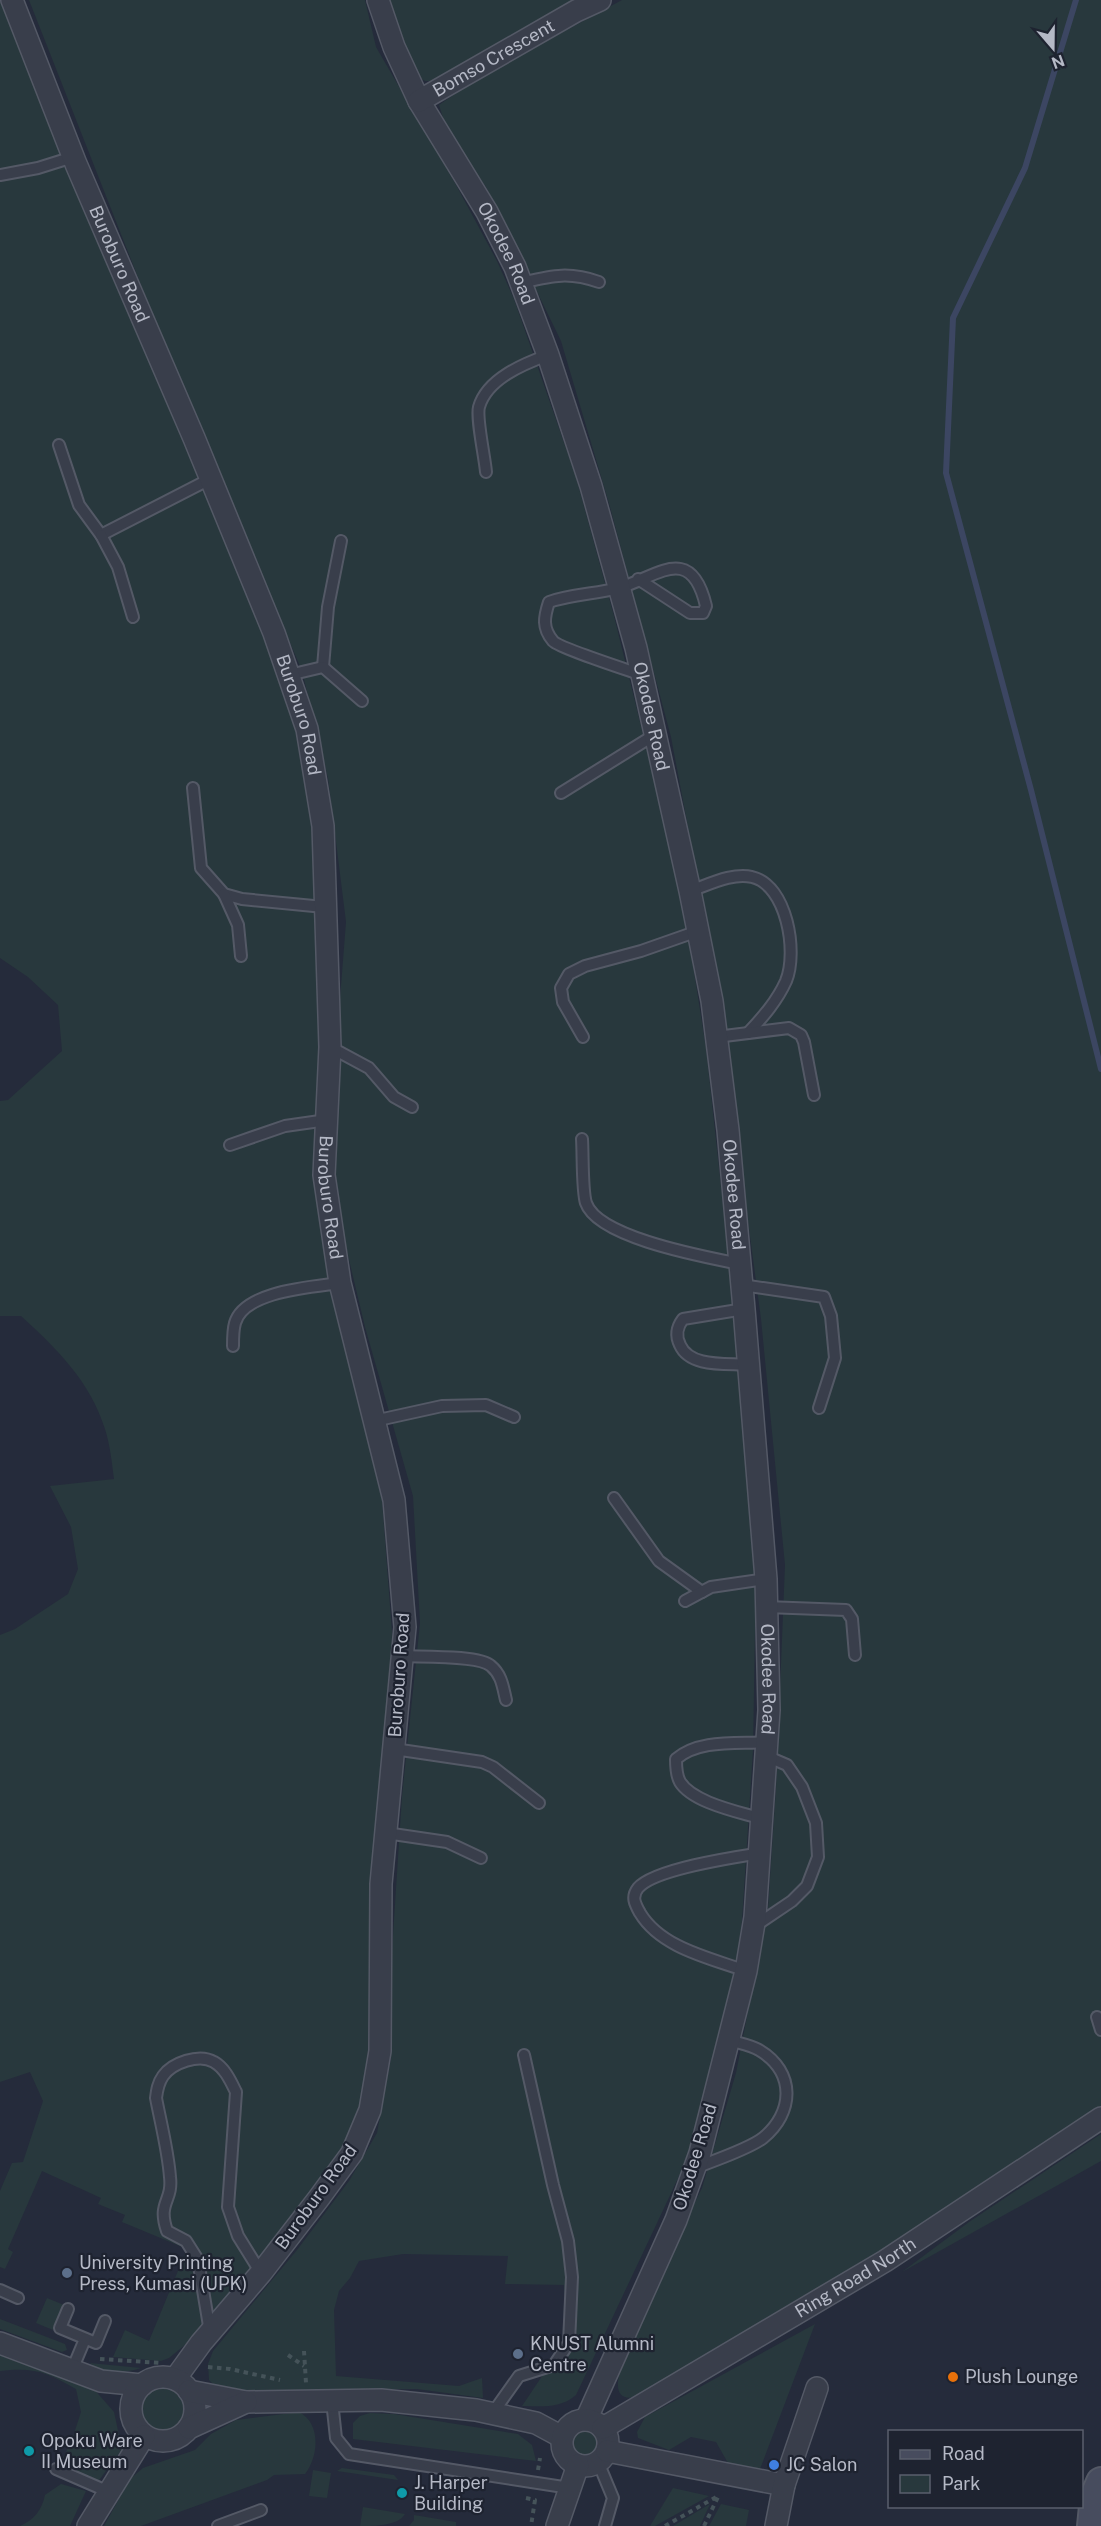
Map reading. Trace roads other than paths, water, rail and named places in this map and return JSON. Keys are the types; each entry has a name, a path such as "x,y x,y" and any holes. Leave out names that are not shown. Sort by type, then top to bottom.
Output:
{"street":[{"name":"Buroburo Road","path":"12,0 73,157 194,438 274,633 307,729 323,826 330,1047 324,1175 340,1283 394,1500 405,1627 381,1884 380,2051 370,2110 352,2153 261,2273 210,2332 183,2379"},
{"name":"Okodee Road","path":"378,0 394,47 419,102 487,212 515,267 548,355 591,486 629,584 642,675 712,1000 728,1130 741,1275 766,1579 769,1710 761,1852 753,1927 746,1971 694,2169 676,2220 594,2424"},
{"name":"Bomso Crescent","path":"419,102 576,11 600,0"},
{"name":"Ring Road North","path":"594,2424 885,2261 1101,2118"},
{"path":"0,2343 75,2363 101,2381 130,2408"},
{"path":"246,2402 189,2428 174,2440 153,2440 144,2436 134,2424 130,2408 134,2395 142,2385 152,2379 164,2377 183,2379 246,2402 381,2400 492,2414 536,2423 562,2438"},
{"path":"183,2379 195,2409 189,2428"},
{"path":"101,2381 142,2385"},
{"path":"776,2526 784,2484 818,2388"},
{"path":"557,2526 570,2488 594,2459 608,2439 594,2424 571,2425 562,2438 565,2454 594,2459 784,2484"},
{"path":"88,2526 144,2436"},
{"path":"1092,2526 1095,2496 1101,2482"}],"lane":[{"path":"0,175 38,168 73,157"},
{"path":"520,283 551,276 578,274 599,282"},
{"path":"486,472 478,409 487,389 524,364 548,355"},
{"path":"59,445 79,505 101,535 118,567 133,617"},
{"path":"101,535 210,479"},
{"path":"323,667 328,607 341,541"},
{"path":"629,584 690,613 703,613 706,606 702,589 693,576 681,570 666,568 629,584 562,597 549,602 544,627 554,643 642,675"},
{"path":"289,675 323,667"},
{"path":"323,667 362,701"},
{"path":"561,793 656,734"},
{"path":"193,788 201,868 224,894 238,925 241,956"},
{"path":"690,891 741,875 753,877 767,884 778,898 785,915 790,945 786,979 774,1003 748,1033"},
{"path":"224,894 242,899 324,907"},
{"path":"583,1037 563,1002 561,988 569,974 585,966 641,951 698,931"},
{"path":"716,1037 789,1028 801,1035 814,1095"},
{"path":"330,1047 369,1068 394,1097 412,1107"},
{"path":"230,1145 285,1126 327,1120"},
{"path":"582,1138 586,1204 604,1225 741,1275 824,1297 831,1316 834,1358 819,1408"},
{"path":"233,1346 235,1321 247,1305 276,1293 340,1283"},
{"path":"744,1309 683,1319 677,1328 678,1341 683,1352 694,1360 749,1365"},
{"path":"374,1421 442,1406 486,1405 514,1417"},
{"path":"614,1498 659,1561 702,1592"},
{"path":"686,1601 711,1587 766,1579"},
{"path":"766,1607 846,1610 852,1619 855,1655"},
{"path":"403,1656 459,1658 490,1664 501,1677 506,1700"},
{"path":"753,1927 792,1901 807,1886 818,1857 816,1823 802,1787 787,1765 766,1749 699,1746 686,1750 676,1759 680,1783 703,1801 762,1819"},
{"path":"394,1749 482,1762 493,1767 539,1803"},
{"path":"386,1833 447,1842 481,1858"},
{"path":"746,1971 682,1948 648,1927 635,1904 634,1896 639,1887 659,1876 702,1864 761,1852"},
{"path":"1096,2017 1101,2031"},
{"path":"694,2169 762,2139 779,2120 787,2101 787,2083 772,2060 759,2050 729,2040"},
{"path":"492,2414 519,2376 554,2365 569,2343 572,2277 568,2241 524,2055"},
{"path":"210,2332 198,2260 186,2241 168,2231 162,2216 169,2196 171,2178 156,2098 157,2086 164,2074 175,2066 195,2058 214,2061 228,2076 236,2092 228,2207 238,2236 261,2273"},
{"path":"0,2290 18,2298"},
{"path":"68,2309 60,2328 96,2343 105,2321"},
{"path":"75,2363 85,2338"},
{"path":"332,2401 336,2438 349,2454 570,2488"},
{"path":"594,2459 613,2498 605,2526"},
{"path":"56,2469 109,2492"},
{"path":"218,2526 261,2510"}],"waterway":[{"path":"1076,0 1025,168 953,318 946,473 1031,790 1101,1069"}],"place":[{"name":"University Printing Press, Kumasi (UPK)","path":"67,2273"},
{"name":"KNUST Alumni Centre","path":"518,2354"},
{"name":"Plush Lounge","path":"953,2377"},
{"name":"Opoku Ware II Museum","path":"29,2451"},
{"name":"JC Salon","path":"774,2465"},
{"name":"J. Harper Building","path":"402,2493"}]}
